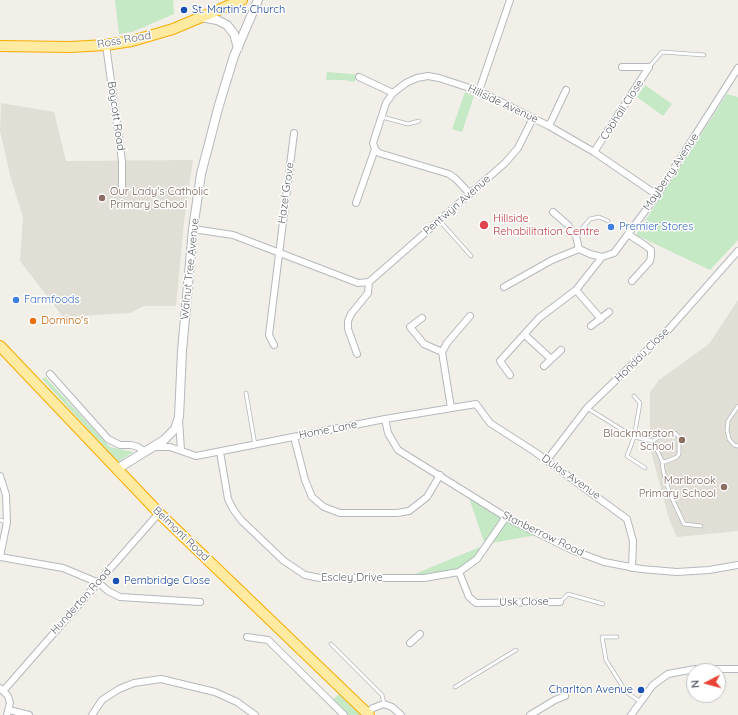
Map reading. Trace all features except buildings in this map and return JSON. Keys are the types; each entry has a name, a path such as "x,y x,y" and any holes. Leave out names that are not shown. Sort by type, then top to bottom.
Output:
{"highway":[{"name":"Ross Road","path":"0,46 70,47 106,45 149,37 242,0"},
{"name":"Belmont Road","path":"0,346 159,513 368,714"}],"street":[{"name":"Walnut Tree Avenue","path":"117,469 164,440 175,429 179,417 182,350 194,229 206,152 219,105 238,48 258,0"},
{"path":"479,91 510,0"},
{"path":"201,17 217,20 227,25 234,34 238,48"},
{"name":"Boycott Road","path":"106,45 122,161 122,187"},
{"path":"622,67 649,67"},
{"name":"Cobhall Close","path":"594,152 649,67"},
{"name":"Mayberry Avenue","path":"602,257 614,253 657,195 738,68"},
{"name":"Hillside Avenue","path":"356,203 375,149 373,142 380,116 386,103 393,93 412,80 428,76 479,91 533,118 594,152 657,195"},
{"path":"359,77 393,93"},
{"path":"548,126 566,90"},
{"name":"Pentwyn Avenue","path":"369,282 512,156 518,148 533,118"},
{"name":"Hazel Grove","path":"274,345 269,335 294,133"},
{"path":"375,149 379,153 449,174 469,193"},
{"path":"553,212 568,225 576,236 579,249"},
{"path":"194,229 233,235 358,283 369,282 368,293 350,314 348,321 348,329 357,354"},
{"path":"628,234 646,246 650,250 652,256 650,261 632,281"},
{"path":"504,286 552,260 579,249 602,257 576,290 539,318 525,335 500,360 510,375"},
{"name":"Honddu Close","path":"547,460 587,408 669,329 738,251"},
{"path":"576,290 601,319"},
{"path":"591,326 609,312"},
{"path":"451,408 442,352 447,343 470,316"},
{"path":"422,318 410,327 424,344 442,352"},
{"path":"525,335 551,359"},
{"path":"544,366 561,350"},
{"path":"50,374 108,439 120,445 131,445 138,447 145,452"},
{"name":"Home Lane","path":"154,447 170,447 181,450 189,455 196,456 385,419 476,404"},
{"name":"Dulas Avenue","path":"476,404 490,423 547,460 628,519 633,541 632,568"},
{"path":"179,417 181,450"},
{"name":"Stanberrow Road","path":"385,419 388,433 398,450 506,517 572,550 604,562 632,568 677,572 709,570 738,565"},
{"path":"294,437 305,480 312,497 324,507 340,513 397,513 409,511 427,497 440,475"},
{"name":"Escley Drive","path":"220,452 228,499 241,520 284,562 300,572 320,578 424,578 459,572 477,559 506,517"},
{"path":"0,476 6,496 7,522 0,557 63,568 99,583 108,591 120,597 200,602"},
{"name":"Hunderton Road","path":"2,689 99,583 159,513"},
{"name":"Usk Close","path":"459,572 469,597 476,603 560,602"},
{"path":"410,643 420,634"},
{"path":"246,636 268,640 344,715"},
{"path":"631,715 653,685 661,678 674,672 695,669 738,669"},
{"path":"92,715 102,700 119,689 134,683 161,679 216,692 237,702 255,715"},
{"path":"2,689 10,703 8,712 29,715"},
{"path":"530,715 555,700 565,696"},
{"path":"368,714 373,708 384,704 392,707 401,715"}],"lane":[{"path":"649,67 662,52 704,55"},
{"path":"380,116 408,124 419,121"},
{"path":"576,236 590,220 600,218 608,221"},
{"path":"439,220 471,256"},
{"path":"246,393 255,445"},
{"path":"634,396 640,403 634,437 627,456 645,468"},
{"path":"738,406 728,421 727,430 728,439 734,445 738,446"},
{"path":"587,408 634,437 653,441 664,433 675,433 679,437 679,454 677,457 665,462 662,461"},
{"path":"653,441 662,461 670,494 684,524 700,526"},
{"path":"0,520 7,522"},
{"name":"Usk Close","path":"560,602 568,594 603,604"},
{"path":"617,637 602,637 606,660 626,692 641,702"},
{"path":"331,644 382,695 384,704"},
{"path":"455,687 516,650"}],"shaded area":[{"name":"Our Lady's Catholic Primary School","path":"1,103 54,112 66,161 193,160 184,222 176,306 144,306 130,313 63,317 20,261 23,217 11,179 0,131"},
{"name":"Blackmarston School","path":"738,300 738,531 677,537 669,519 650,448 650,392 659,380 709,344"}],"green space":[{"path":"115,0 173,0 174,14 132,32 119,34"},
{"path":"327,72 357,75 354,82 345,80 326,80"},
{"path":"645,85 672,104 663,116 637,97"},
{"path":"465,92 474,96 462,132 452,129"},
{"path":"727,94 738,97 738,240 710,270 636,235"},
{"path":"45,377 110,447 133,452 118,462 42,379"},
{"path":"467,492 541,534 487,544 477,559 459,572 405,578 485,545"},
{"path":"344,690 369,715 344,715 331,701"}],"place":[{"name":"St. Martin's Church","path":"184,10"},
{"name":"Our Lady's Catholic Primary School","path":"102,198"},
{"name":"Hillside Rehabilitation Centre","path":"484,225"},
{"name":"Premier Stores","path":"611,227"},
{"name":"Farmfoods","path":"16,300"},
{"name":"Domino's","path":"33,321"},
{"name":"Blackmarston School","path":"682,440"},
{"name":"Marlbrook Primary School","path":"724,487"},
{"name":"Pembridge Close","path":"116,581"},
{"name":"Charlton Avenue","path":"641,690"}]}
